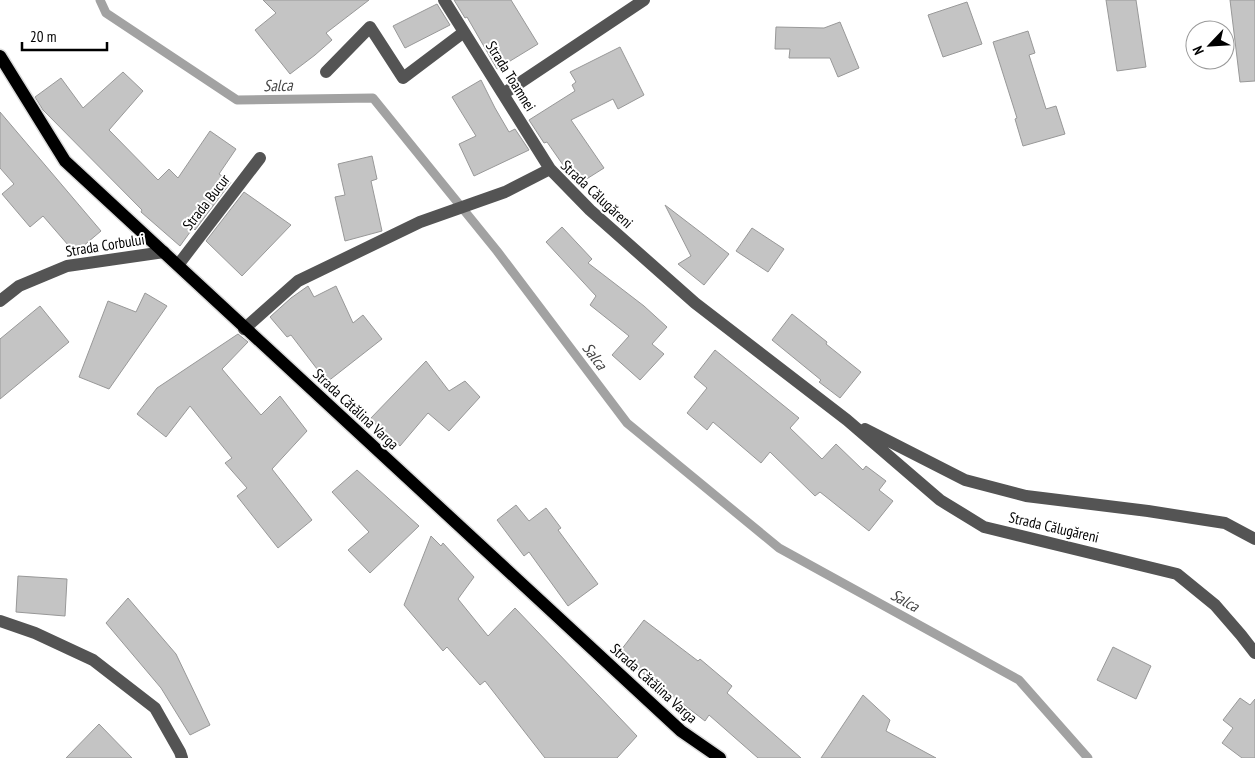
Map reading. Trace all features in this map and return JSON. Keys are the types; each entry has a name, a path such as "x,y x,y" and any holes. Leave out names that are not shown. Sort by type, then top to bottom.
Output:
{"main road":[{"name":"Strada Cătălina Varga","path":"0,56 65,161 244,329 681,731 720,758"}],"street":[{"name":"Strada Toamnei","path":"444,0 550,169"},
{"path":"503,94 644,0"},
{"path":"326,72 370,27 403,78 464,32"},
{"name":"Strada Bucur","path":"178,265 260,158"},
{"name":"Strada Călugăreni","path":"244,329 298,281 420,222 505,192 550,169 590,210 694,303 847,420 940,500 984,527 1177,574 1215,605 1242,635 1255,653"},
{"name":"Strada Corbului","path":"0,301 18,286 67,266 164,252"},
{"name":"Strada Călugăreni","path":"847,420 965,480 1026,496 1148,511 1225,523 1255,539"},
{"path":"0,621 35,634 93,660 155,708 182,758"}],"building":[{"path":"263,0 369,0 326,33 332,40 290,74 255,30 276,13"},
{"path":"454,0 511,0 538,44 497,69 467,17 465,18"},
{"path":"1106,0 1136,0 1146,67 1117,71"},
{"path":"1230,0 1255,0 1255,81 1240,82 1235,41 1235,20 1232,20"},
{"path":"967,2 982,44 943,57 928,15"},
{"path":"437,4 450,25 405,48 393,26"},
{"path":"840,22 859,68 838,77 830,58 789,58 790,49 775,49 776,27 824,28"},
{"path":"1028,31 1035,53 1029,55 1046,109 1056,106 1065,134 1023,146 1015,119 1017,118 993,42"},
{"path":"620,47 644,95 618,109 613,99 571,120 604,168 577,185 547,142 544,143 529,120 575,91 572,85 576,82 570,72"},
{"path":"123,72 143,91 109,130 158,180 169,169 178,178 210,131 236,149 219,174 231,182 195,230 193,228 180,246 141,212 142,210 43,110 35,97 61,78 83,108"},
{"path":"481,80 509,132 515,129 529,150 474,176 459,144 476,136 452,97"},
{"path":"0,112 101,231 75,253 43,216 30,227 2,194 14,184 0,168"},
{"path":"372,156 377,179 371,181 382,231 345,241 335,197 345,195 338,164"},
{"path":"244,192 291,225 242,276 206,241"},
{"path":"665,205 729,254 704,285 678,264 691,256"},
{"path":"562,227 592,259 588,263 644,306 667,327 652,344 664,354 640,380 612,355 629,336 590,305 596,296 546,242"},
{"path":"752,228 784,249 768,272 736,251"},
{"path":"308,286 314,297 336,286 353,323 363,315 382,339 327,382 291,335 287,337 270,317"},
{"path":"145,293 167,306 109,389 79,377 108,301 136,312"},
{"path":"40,306 69,342 0,399 0,339"},
{"path":"792,314 861,372 840,398 772,340"},
{"path":"238,334 248,342 222,369 261,415 280,396 307,431 272,469 312,520 278,548 237,496 247,488 225,463 232,458 190,406 166,437 137,414 157,388"},
{"path":"715,350 799,418 790,428 822,459 836,444 863,470 866,466 886,481 879,490 893,501 869,531 820,492 815,496 770,452 761,463 713,422 707,430 687,413 707,388 694,377"},
{"path":"426,361 449,391 465,381 480,397 449,431 428,413 400,446 370,419"},
{"path":"357,470 419,526 370,573 348,550 369,532 332,492"},
{"path":"516,505 529,521 546,508 561,528 558,530 598,584 568,606 529,552 524,556 497,520"},
{"path":"431,536 441,546 443,543 474,577 458,599 488,636 515,608 637,736 617,758 545,758 485,681 480,685 447,647 443,651 404,605"},
{"path":"18,576 67,579 65,616 16,612"},
{"path":"128,598 176,654 210,725 190,735 161,688 106,623"},
{"path":"644,620 698,661 700,659 732,686 727,693 801,758 758,758 709,715 705,721 618,654"},
{"path":"1113,647 1151,666 1136,699 1097,680"},
{"path":"863,695 890,720 886,731 936,758 821,758"},
{"path":"1240,698 1250,705 1255,699 1255,758 1242,758 1222,743 1233,728 1223,720"},
{"path":"99,724 132,758 66,758"}],"waterway":[{"name":"Salca","path":"100,0 106,13 237,100 373,98 497,251 627,423 779,548 1019,680 1088,758"}]}
